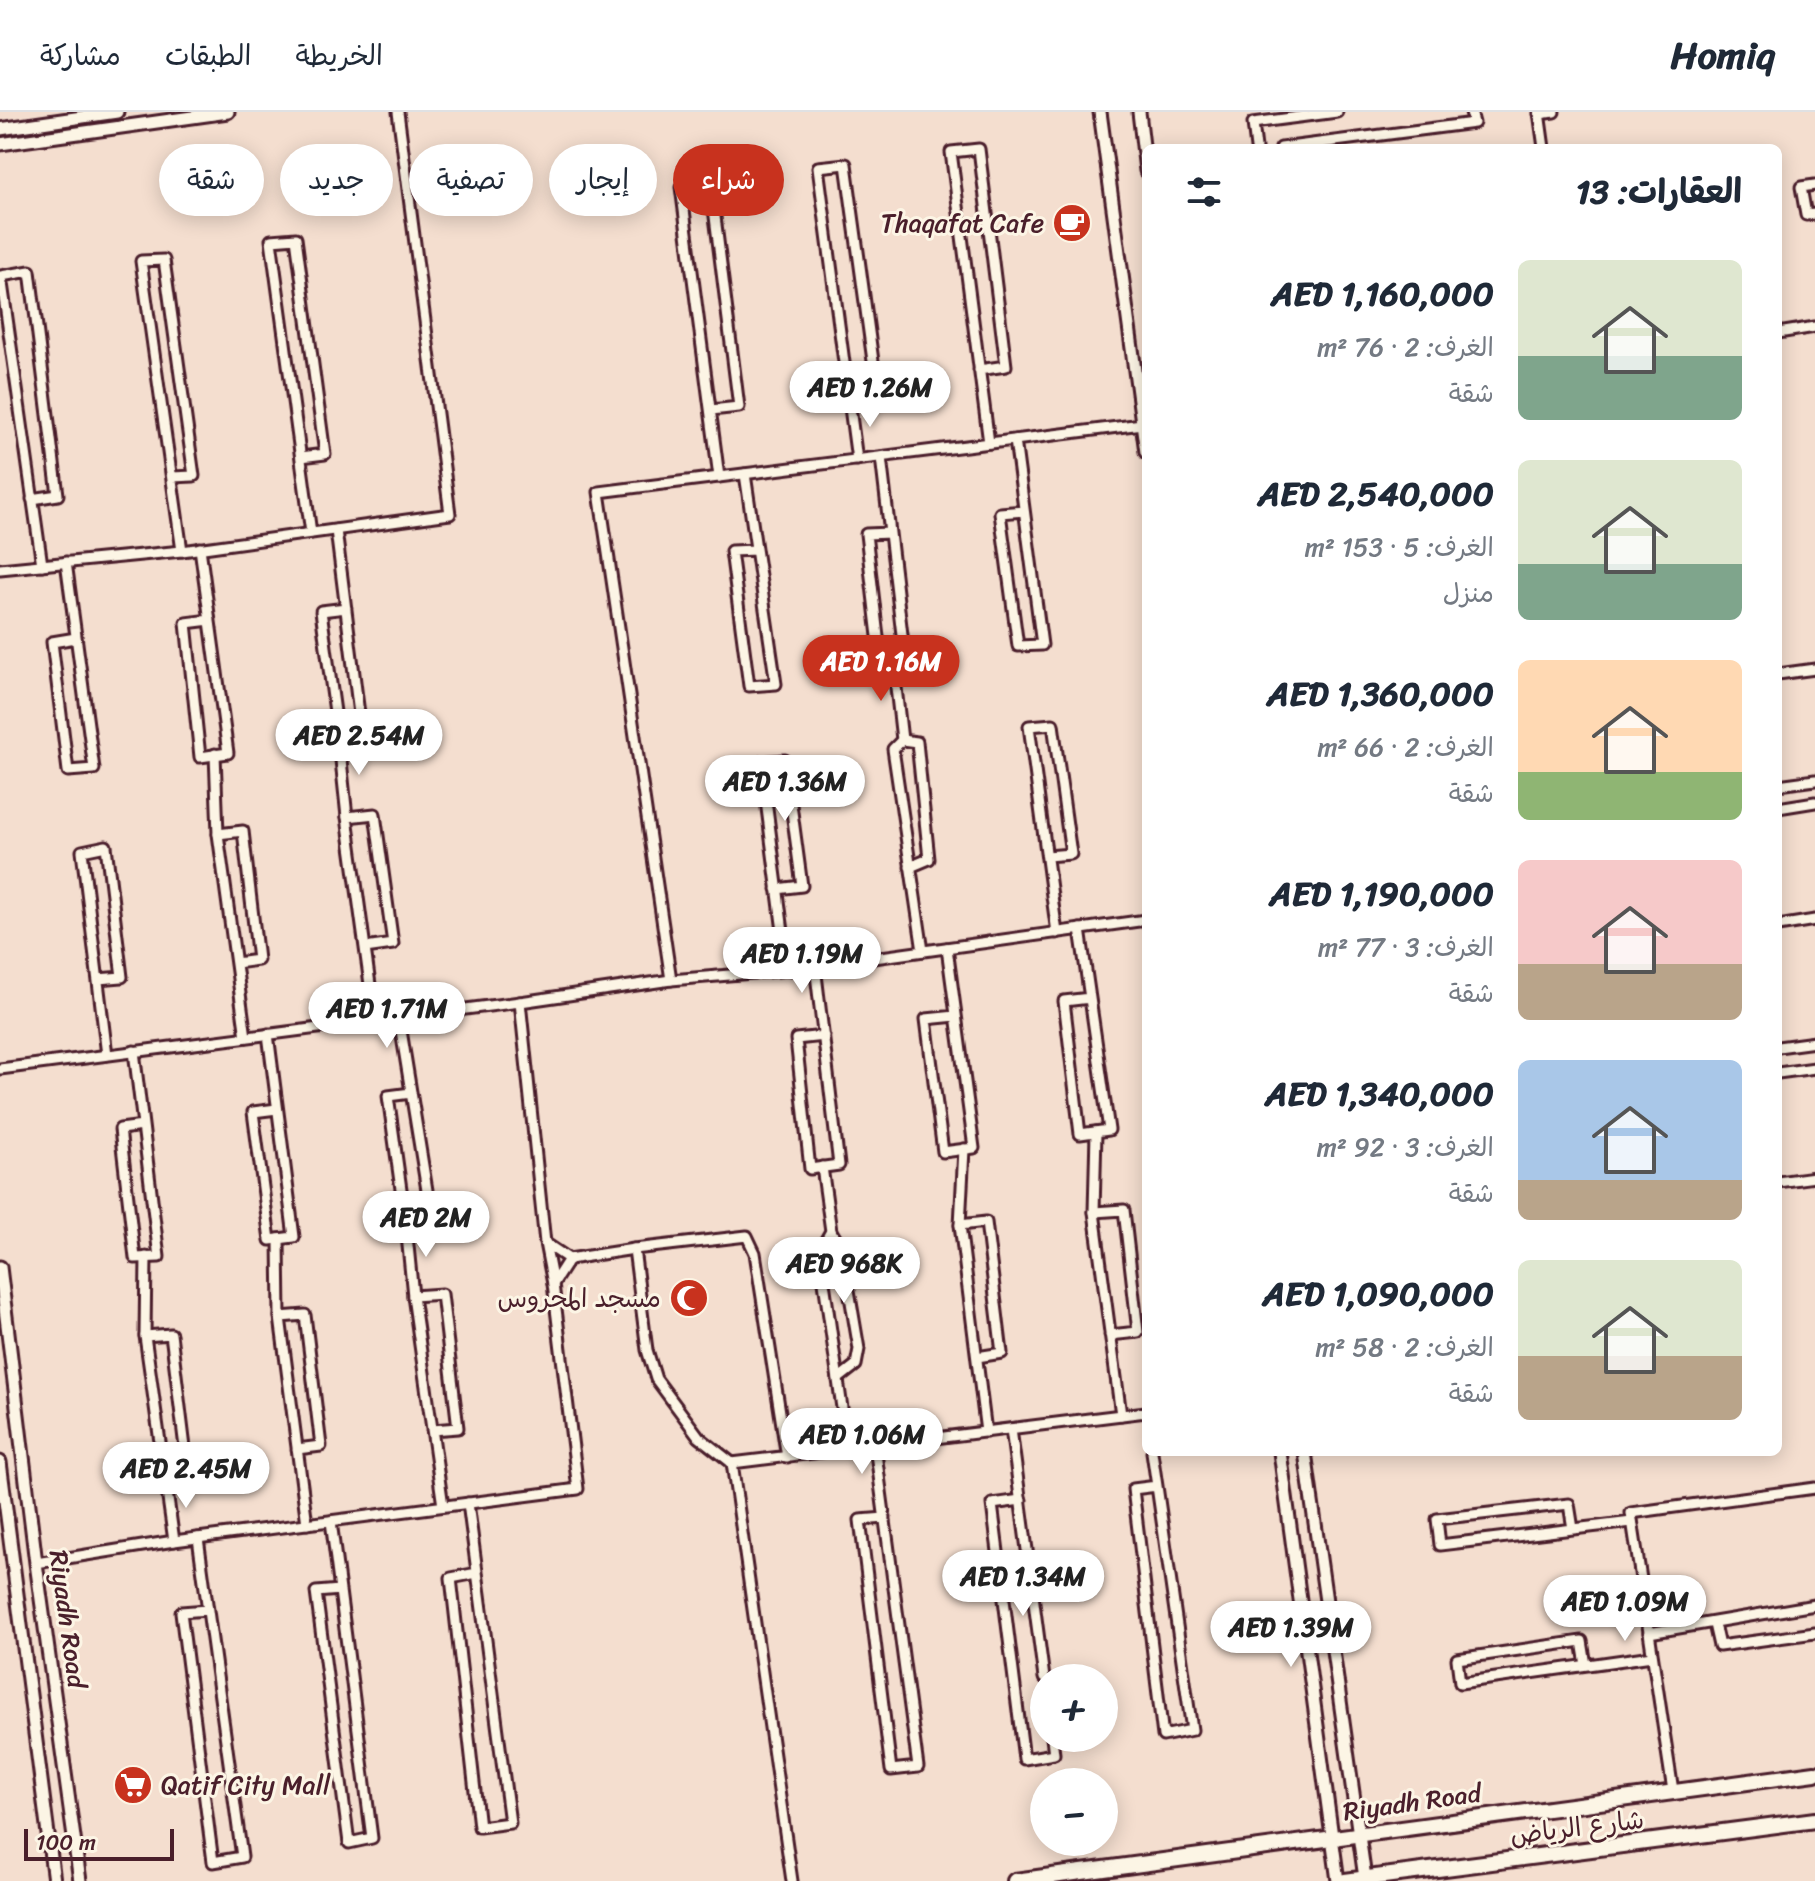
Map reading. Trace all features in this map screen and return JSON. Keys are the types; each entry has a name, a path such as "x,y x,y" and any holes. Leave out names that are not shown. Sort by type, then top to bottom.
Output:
{"main road":[{"name":"Riyadh Road","path":"1015,1881 1815,1773"},
{"name":"شارع الرياض","path":"1345,1881 1815,1820"}],"street":[{"path":"0,129 117,112"},
{"path":"0,144 228,112"},
{"path":"0,569 182,551 450,514 398,112"},
{"path":"671,980 599,492 1142,424 1100,112"},
{"path":"1139,112 1143,144"},
{"path":"1256,144 1253,123 1337,112"},
{"path":"1312,144 1474,123 1471,112"},
{"path":"1543,144 1539,113 1554,112"},
{"path":"979,370 1006,366 979,149 951,152 979,370 989,443"},
{"path":"847,387 876,383 846,164 818,167 847,387 857,460"},
{"path":"711,410 739,407 711,185 681,187 719,477"},
{"path":"1815,185 1801,187 1806,215 1815,214"},
{"path":"301,457 325,454 296,238 271,240 311,533"},
{"path":"172,477 194,476 164,260 141,261 182,551"},
{"path":"32,499 58,495 30,271 1,276 32,499 42,565"},
{"path":"1782,332 1815,327"},
{"path":"1015,440 1042,645 1018,646 1006,558 1000,513 1024,511"},
{"path":"881,457 890,533 905,660 881,662 866,534 890,533"},
{"path":"745,474 776,684 749,686 731,551 756,550"},
{"path":"336,530 362,738 339,741"},
{"path":"200,548 210,620 228,753 200,757 186,623 210,620"},
{"path":"66,562 94,769 68,771 52,642 76,638"},
{"path":"346,608 321,611 375,1021"},
{"path":"893,661 902,740"},
{"path":"1782,673 1815,669"},
{"path":"1047,856 1071,854 1053,724 1029,726 1057,933"},
{"path":"902,740 893,749 923,951"},
{"path":"902,740 917,742 929,859 910,867"},
{"path":"215,754 218,834 246,1037"},
{"path":"777,889 802,886 785,760 761,762 777,889 788,970"},
{"path":"1782,784 1815,780"},
{"path":"1782,807 1815,802"},
{"path":"347,817 375,814 393,944 365,948"},
{"path":"218,834 243,831 258,960 236,963"},
{"path":"98,979 122,977 106,846 82,851 107,1055"},
{"path":"1782,925 1815,920"},
{"path":"0,1069 671,980 788,970 1142,921"},
{"path":"1080,929 1090,998 1109,1130 1080,1134 1064,1001 1090,998"},
{"path":"947,948 974,1148 943,1152 926,1019 956,1016"},
{"path":"815,966 824,1036 839,1165 810,1169 796,1039 824,1036"},
{"path":"36,1563 174,1541 578,1489 553,1284 545,1243 520,1002"},
{"path":"399,1018 432,1221 406,1225"},
{"path":"268,1034 294,1237 270,1240 253,1112 277,1109"},
{"path":"1782,1046 1815,1042"},
{"path":"134,1051 159,1257 135,1258 120,1129 143,1126"},
{"path":"1782,1072 1815,1068"},
{"path":"411,1093 388,1096 443,1506"},
{"path":"1096,1132 1094,1212 1121,1415"},
{"path":"964,1149 960,1225 986,1432"},
{"path":"822,1167 831,1231 842,1249 859,1349 856,1365 838,1379"},
{"path":"1782,1181 1815,1177"},
{"path":"1094,1212 1124,1210 1138,1332 1110,1335"},
{"path":"960,1225 986,1222 1002,1353 977,1357"},
{"path":"831,1231 823,1245 824,1282 848,1450"},
{"path":"545,1243 569,1259 747,1236 755,1253 787,1457"},
{"path":"279,1239 280,1317 307,1524"},
{"path":"634,1249 647,1350 656,1379 699,1437 732,1463 792,1881"},
{"path":"146,1257 145,1336 174,1541"},
{"path":"553,1284 569,1259"},
{"name":"Riyadh Road","path":"0,1267 36,1563 80,1881"},
{"path":"413,1296 442,1294 458,1428 432,1430"},
{"path":"280,1317 305,1315 321,1446 297,1449"},
{"path":"145,1336 171,1334 187,1464 164,1466"},
{"path":"732,1463 1142,1412"},
{"path":"1011,1429 1042,1664"},
{"path":"875,1446 885,1518 918,1767 891,1770 860,1520 885,1518"},
{"path":"1153,1456 1157,1486 1192,1730 1163,1736 1133,1489 1157,1486"},
{"path":"1281,1456 1338,1881"},
{"path":"1306,1456 1365,1878"},
{"path":"0,1462 5,1538 54,1881"},
{"path":"1673,1791 1631,1513 1815,1488"},
{"path":"1021,1500 992,1504 1024,1759 1054,1752"},
{"path":"468,1503 510,1823 479,1827 451,1578 477,1573"},
{"path":"1573,1529 1569,1504 1437,1519 1440,1545 1632,1522"},
{"path":"331,1521 340,1590 372,1838 349,1843 316,1592 340,1590"},
{"path":"198,1538 242,1857 213,1862 181,1612 207,1610"},
{"path":"1649,1633 1815,1605"},
{"path":"1714,1624 1719,1646 1815,1633"},
{"path":"1586,1665 1582,1641 1457,1659 1460,1683 1652,1656"}],"place":[{"name":"Thaqafat Cafe","path":"1072,223"},
{"name":"مسجد المحروس","path":"689,1298"},
{"name":"Qatif City Mall","path":"133,1785"}]}
